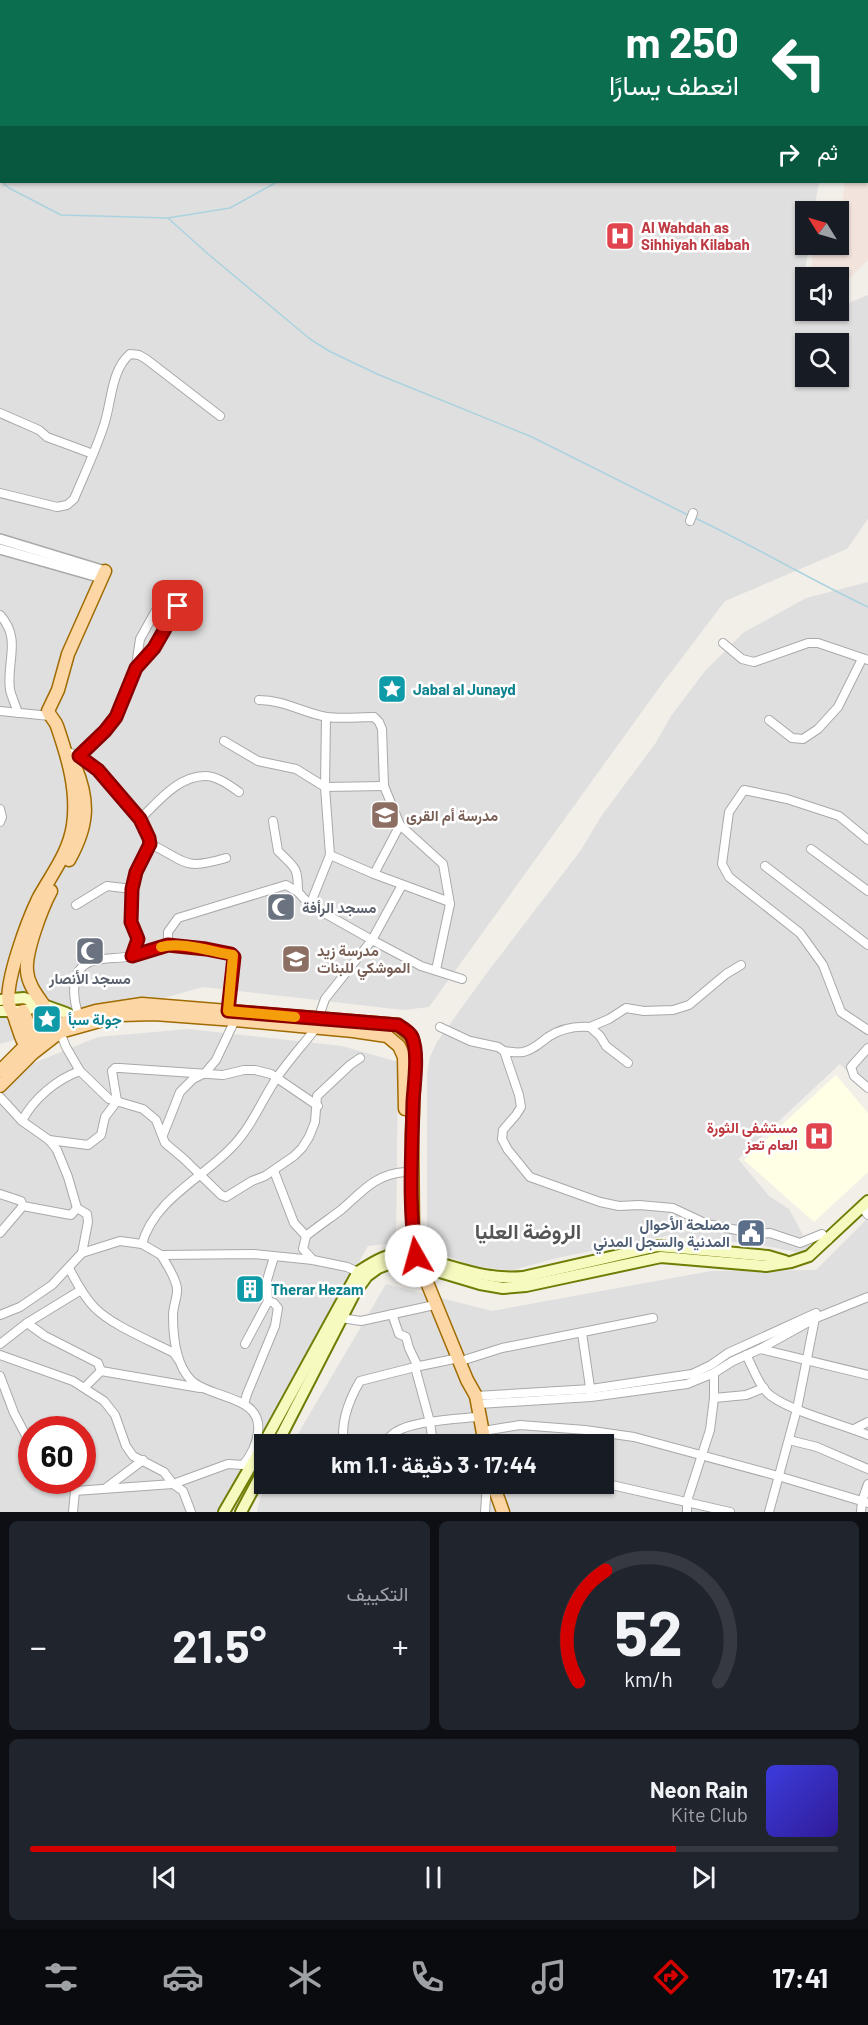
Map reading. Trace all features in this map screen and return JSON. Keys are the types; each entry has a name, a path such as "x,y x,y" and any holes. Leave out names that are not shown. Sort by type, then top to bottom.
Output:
{"main road":[{"path":"34,1045 9,1006 12,975 22,938 38,901 66,852 73,827 75,801 73,779 57,726 48,711 58,690 68,654 103,575"},
{"path":"43,1004 33,989 27,970 32,937 48,897 75,849 83,826 86,800 73,760 64,752"},
{"path":"9,1006 24,998 79,1020"},
{"path":"9,1006 43,1004"},
{"path":"0,1071 34,1045 96,1011 142,1004 231,1016 317,1024 387,1036 401,1049 405,1061 406,1240 426,1280 457,1360 480,1434"},
{"path":"0,1086 34,1045 79,1020"},
{"path":"317,1024 398,1025 412,1037 415,1055 412,1234 416,1260 430,1306 478,1400 481,1434"},
{"path":"271,1434 358,1272 376,1260 390,1255 416,1260 480,1284 503,1288 526,1286 661,1257 766,1266 809,1256 866,1208"},
{"path":"282,1434 341,1318 367,1276 391,1263 416,1260"},
{"path":"224,1512 254,1457"},
{"path":"241,1512 254,1488"},
{"path":"492,1494 497,1512"},
{"path":"495,1494 503,1512"}],"street":[{"path":"0,494 57,507 67,505 74,499 104,427 118,369 130,354 146,359 220,416"},
{"path":"0,413 39,430 47,437 93,454"},
{"path":"0,538 103,575"},
{"path":"0,549 103,575"},
{"path":"79,756 116,717 136,668 140,639 164,596"},
{"path":"136,668 154,648 178,606"},
{"path":"0,615 9,627 12,636 10,690 18,713"},
{"path":"723,643 742,658 754,663 808,643 818,643 865,659 838,707 818,729 803,739 792,738 769,720"},
{"path":"259,700 290,704 326,717 374,717 379,722 382,729 384,786 400,825 443,864 450,904 436,970"},
{"path":"0,711 50,716"},
{"path":"310,904 330,855 325,787 326,717"},
{"path":"224,741 258,761 296,769 325,787 384,786"},
{"path":"64,752 79,756 98,770 140,819 149,838 150,844 136,872 132,889 131,922 138,939 132,956"},
{"path":"140,819 175,787 190,779 206,776 222,781 239,792"},
{"path":"868,840 839,816 787,799 744,790 729,812 722,864 729,877 800,933 823,965 841,1012 868,1030"},
{"path":"0,809 2,817 0,822"},
{"path":"273,821 278,851 291,862 298,874 298,892"},
{"path":"374,874 400,825"},
{"path":"150,844 185,864 195,866 226,858"},
{"path":"811,849 868,891"},
{"path":"330,855 450,904"},
{"path":"765,866 868,945"},
{"path":"168,945 168,932 178,918 286,885 298,892 310,904 372,940 421,966 462,979"},
{"path":"142,1244 146,1231 158,1212 231,1148 252,1122 276,1078 317,1024 325,999 372,940 402,885"},
{"path":"76,905 107,886 132,889"},
{"path":"79,1020 73,991 81,970 89,962 132,956 168,945 206,949 233,955 231,1016 216,1060 205,1073 193,1079 180,1092 163,1135"},
{"path":"440,1027 470,1041 498,1047 504,1051 524,1052 533,1049 550,1035 566,1029 590,1027 626,1008 644,1011 673,1010 689,1005 726,974 741,965"},
{"path":"590,1027 606,1046 628,1063"},
{"path":"60,1032 80,1071 109,1099 143,1109 156,1120 165,1143 221,1195 226,1197 274,1171 302,1148 315,1122 317,1096 360,1058"},
{"path":"868,1048 851,1067 854,1076 868,1088"},
{"path":"504,1051 521,1107 503,1130 502,1139 530,1177 600,1202 619,1206 673,1208 707,1224 757,1234 770,1233 800,1243 822,1234 828,1240"},
{"path":"49,1140 88,1145 101,1135 105,1117 117,1101 112,1071 115,1068 222,1075 255,1070 271,1074 318,1106"},
{"path":"22,1121 27,1112 46,1092 61,1080 80,1071"},
{"path":"0,1097 22,1121 49,1140 57,1150 69,1177 77,1208 87,1214 88,1222 82,1253 69,1268 52,1284 20,1307 0,1315"},
{"path":"274,1171 294,1223 306,1236"},
{"path":"313,1260 303,1249 306,1236 336,1214 368,1185 392,1173 405,1172"},
{"path":"0,1194 21,1201 23,1206"},
{"path":"23,1206 71,1215 77,1208"},
{"path":"0,1233 23,1206"},
{"path":"82,1253 120,1241 142,1244 161,1254 253,1254 313,1260 347,1267 358,1272"},
{"path":"161,1254 177,1290 173,1314 178,1360"},
{"path":"244,1344 268,1301 267,1280 274,1257"},
{"path":"69,1268 81,1290 96,1309 118,1324 174,1353 191,1380 205,1389"},
{"path":"0,1344 27,1323 81,1290"},
{"path":"478,1400 687,1384 714,1373 816,1318 868,1297"},
{"path":"244,1404 275,1326 278,1308 274,1303 268,1301"},
{"path":"341,1318 361,1321 430,1306"},
{"path":"591,1393 692,1374 728,1353 816,1313 797,1409 769,1512"},
{"path":"392,1314 399,1334 405,1336 417,1367 432,1434"},
{"path":"343,1434 347,1409 360,1382 502,1348 653,1318"},
{"path":"27,1323 45,1336 98,1363 101,1371"},
{"path":"582,1333 591,1393"},
{"path":"760,1349 868,1375"},
{"path":"0,1355 73,1381 104,1401 115,1415 126,1446 133,1456 164,1472 173,1484 183,1491 191,1512"},
{"path":"746,1355 770,1396 797,1409 868,1435"},
{"path":"85,1387 101,1371"},
{"path":"96,1489 173,1484 228,1464 249,1463 259,1426 256,1414 244,1404 205,1389 101,1371"},
{"path":"687,1512 687,1501 710,1430 714,1373"},
{"path":"0,1376 18,1421"},
{"path":"714,1398 746,1395 764,1388"},
{"path":"394,1434 398,1430 430,1422 476,1417"},
{"path":"854,1429 868,1422"},
{"path":"499,1434 520,1425 613,1434"},
{"path":"614,1434 634,1437 865,1502"},
{"path":"789,1440 818,1447 868,1469"},
{"path":"106,1488 143,1460"},
{"path":"614,1485 730,1512"},
{"path":"861,1512 868,1485"},
{"path":"73,1512 75,1494"},
{"path":"485,1512 488,1494"}],"shaded area":[{"path":"0,183 819,183 816,201 795,201 795,255 807,255 806,267 795,267 795,321 797,323 849,321 849,303 868,295 868,519 847,549 725,601 659,688 429,1007 403,1010 203,987 0,1044"},
{"path":"845,183 868,183 868,260 849,279 849,267 811,267 813,255 849,255 849,201 842,201"},
{"path":"868,582 868,1093 840,1064 738,1159 769,1196 789,1209 811,1250 796,1252 755,1244 666,1236 557,1258 510,1271 470,1265 427,1248 427,1074 430,1057 437,1042 581,850 602,815 655,744 671,716 705,671 743,633 806,598"},
{"path":"188,1029 342,1046 398,1062 396,1243 368,1246 261,1434 254,1434 254,1447 217,1512 0,1512 0,1092 24,1067 98,1037"},
{"name":"مستشفى الثورة العام تعز","path":"836,1075 868,1113 868,1172 814,1222 744,1160"},
{"path":"868,1218 868,1512 257,1512 263,1494 614,1494 614,1434 298,1434 386,1284 492,1311 711,1271 816,1270"}],"waterway":[{"path":"3,183 61,215 168,218 230,208 275,183"},
{"path":"168,218 310,339 329,351 377,374 532,437 688,515"},
{"path":"695,518 868,607"}],"slow traffic":[{"path":"161,947 168,945 206,949 233,955 228,1011 295,1017"}],"place":[{"name":"Al Wahdah as Sihhiyah Kilabah","path":"620,236"},
{"name":"Jabal al Junayd","path":"392,689"},
{"name":"مدرسة أم القرى","path":"385,815"},
{"name":"مسجد الرأفة","path":"281,907"},
{"name":"مسجد الأنصار","path":"90,951"},
{"name":"مدرسة زيد الموشكي للبنات","path":"296,959"},
{"name":"جولة سبأ","path":"47,1019"},
{"name":"مستشفى الثورة العام تعز","path":"819,1136"},
{"name":"مصلحة الأحوال المدنية والسجل المدني","path":"751,1233"},
{"name":"Therar Hezam","path":"250,1289"}],"district":[{"name":"الروضة العليا","path":"528,1230"}],"route":[{"path":"178,606 154,648 136,668 116,717 79,756 98,770 140,819 149,838 150,844 136,872 132,889 130,916 138,939 132,956 168,945 231,954 234,957 228,1011 398,1025 410,1034 415,1055 412,1234 416,1256"}]}
